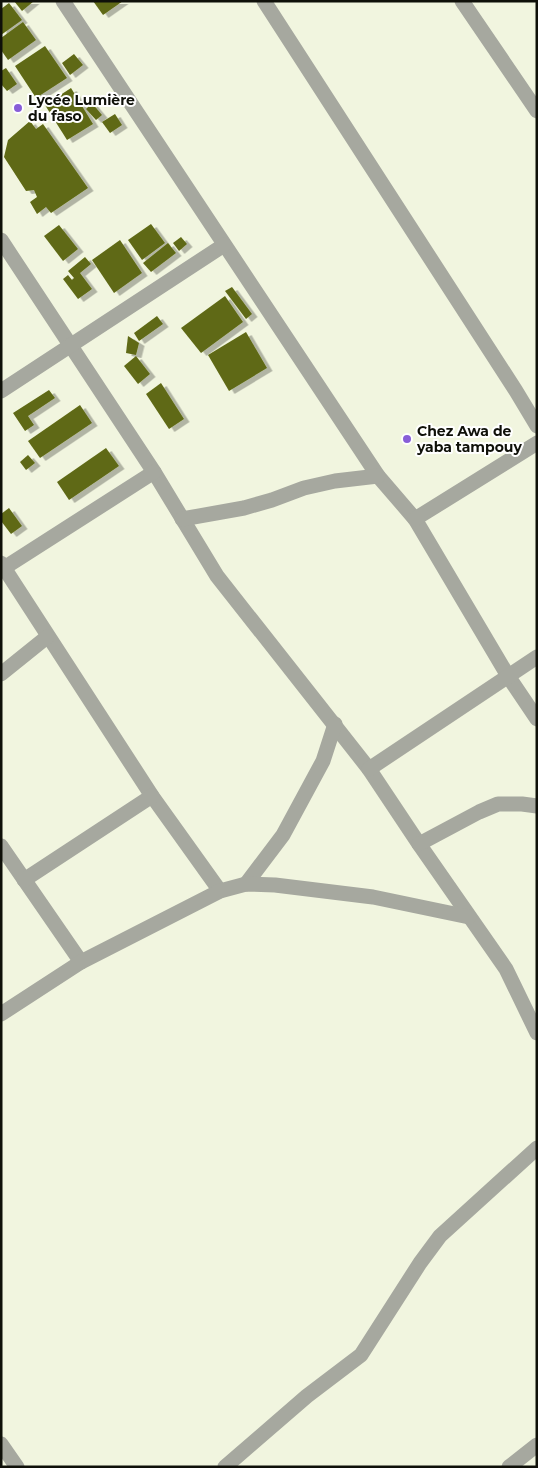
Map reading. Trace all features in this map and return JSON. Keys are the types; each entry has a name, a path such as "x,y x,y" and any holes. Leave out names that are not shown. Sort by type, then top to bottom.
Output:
{"street":[{"path":"63,1 378,476 415,520 508,676 537,719"},
{"path":"264,1 537,426"},
{"path":"462,1 537,111"},
{"path":"1,240 154,472 217,576 369,769 506,969 537,1033"},
{"path":"1,391 70,344 224,245"},
{"path":"415,520 537,443"},
{"path":"154,472 3,566 47,637 152,796 220,891"},
{"path":"182,519 244,508 304,488 378,476"},
{"path":"1,674 47,637"},
{"path":"369,769 537,657"},
{"path":"246,884 283,835 323,761 335,724"},
{"path":"24,880 152,796"},
{"path":"419,844 498,804 537,806"},
{"path":"1,846 81,962"},
{"path":"1,1014 81,962 220,891 246,884 274,885 373,898 469,917"},
{"path":"225,1467 307,1396 361,1354 420,1263 440,1236 537,1148"},
{"path":"509,1467 537,1445"},
{"path":"3,1448 17,1467"}],"building":[{"path":"14,1 34,1 22,11"},
{"path":"93,1 123,1 103,15"},
{"path":"9,3 22,20 1,35 1,9"},
{"path":"23,22 36,40 8,60 1,50 1,38"},
{"path":"45,46 67,78 36,98 15,66"},
{"path":"74,54 83,65 70,75 62,63"},
{"path":"6,68 17,84 7,91 1,84 1,71"},
{"path":"71,88 93,124 67,140 45,105"},
{"path":"92,103 102,115 96,120 86,109"},
{"path":"115,114 122,125 110,133 102,122"},
{"path":"30,121 36,129 43,124 88,188 51,213 46,207 37,214 30,202 37,197 34,190 26,191 4,157 8,140"},
{"path":"151,224 165,243 142,260 128,240"},
{"path":"59,225 78,249 63,261 44,236"},
{"path":"181,237 187,244 179,251 173,243"},
{"path":"120,240 142,273 114,293 92,260"},
{"path":"168,243 176,253 151,272 143,263"},
{"path":"85,257 91,264 80,273 92,289 78,299 63,279 68,275 72,280 74,278 68,271"},
{"path":"232,287 252,314 246,319 225,291"},
{"path":"225,296 243,322 201,353 181,328"},
{"path":"157,316 163,324 139,341 134,333"},
{"path":"246,332 267,368 229,391 208,355"},
{"path":"128,336 139,343 136,355 126,353"},
{"path":"136,356 150,374 138,384 124,366"},
{"path":"161,383 184,419 169,429 146,394"},
{"path":"49,390 55,398 28,416 34,425 25,431 13,413"},
{"path":"80,405 92,423 40,458 28,441"},
{"path":"106,448 119,466 69,500 57,482"},
{"path":"28,455 35,463 26,470 20,462"},
{"path":"9,508 22,526 11,534 1,521 1,514"}],"place":[{"name":"Lycée Lumière du faso","path":"18,108"},
{"name":"Chez Awa de yaba tampouy","path":"407,439"}]}
